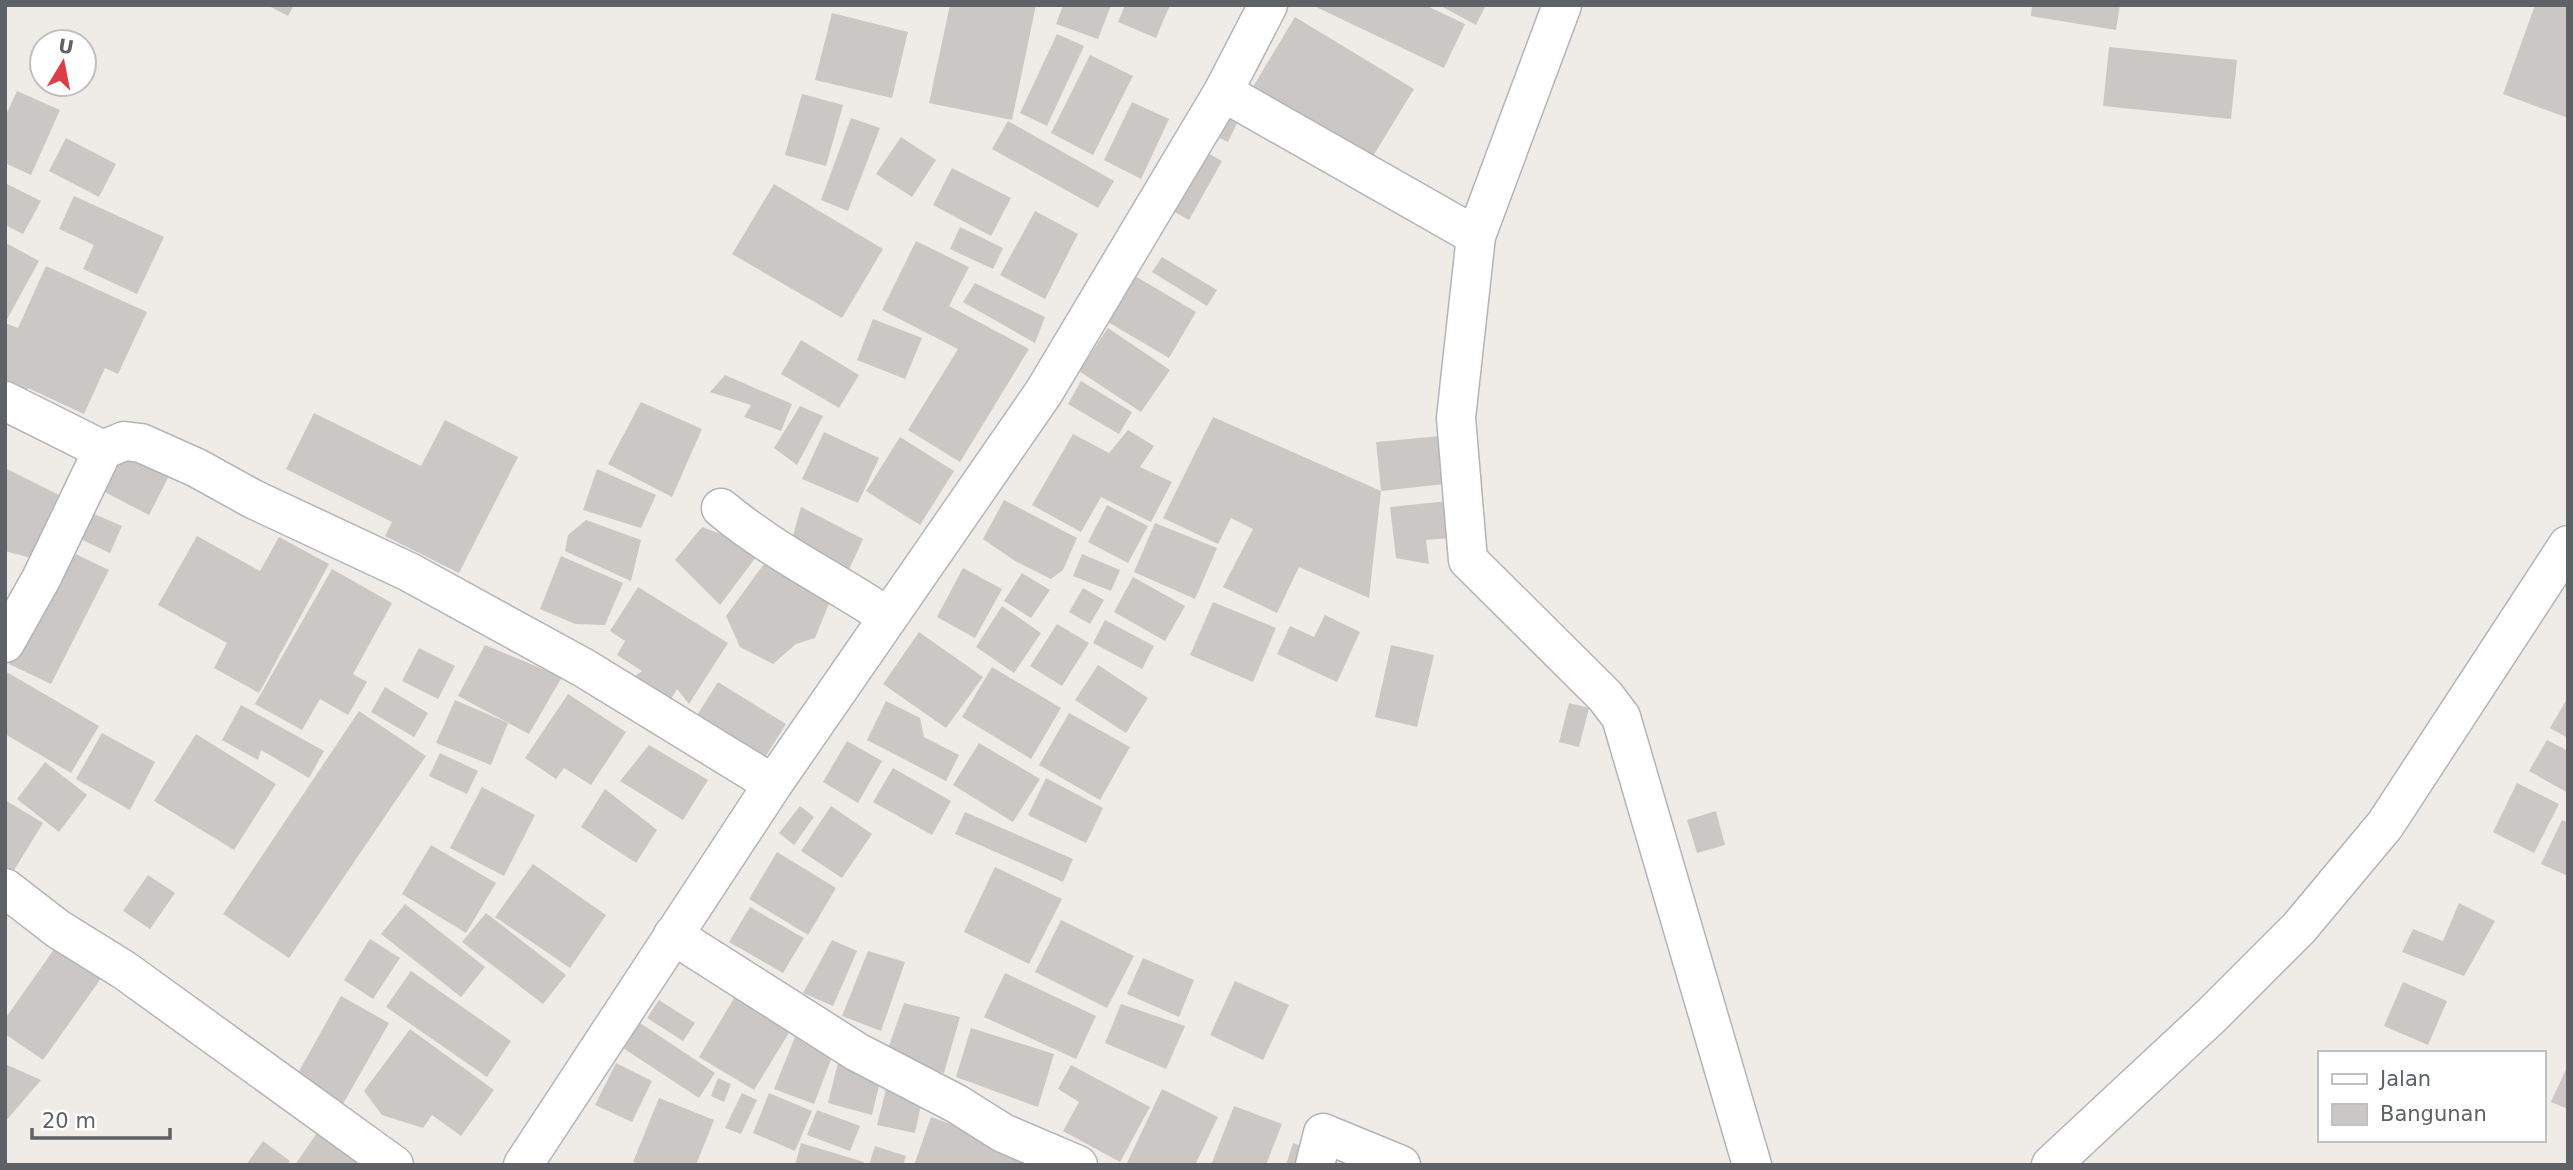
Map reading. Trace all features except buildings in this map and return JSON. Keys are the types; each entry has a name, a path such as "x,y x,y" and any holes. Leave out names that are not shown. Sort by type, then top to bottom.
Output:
{"street":[{"path":"523,1165 773,785 1044,392 1223,92 1268,5"},
{"path":"1562,5 1476,236 1456,418 1468,560 1605,696 1621,717 1752,1165"},
{"path":"1223,92 1476,236"},
{"path":"5,401 103,450"},
{"path":"5,643 41,579 103,450 124,442 141,443 409,572 584,668 773,785"},
{"path":"722,508 748,531 888,617"},
{"path":"2051,1165 2212,1015 2299,928 2385,825 2568,545"},
{"path":"5,888 58,929 124,970 394,1165"},
{"path":"673,935 857,1052 957,1104 1003,1133 1078,1165"},
{"path":"1315,1165 1323,1133 1401,1165"}]}
